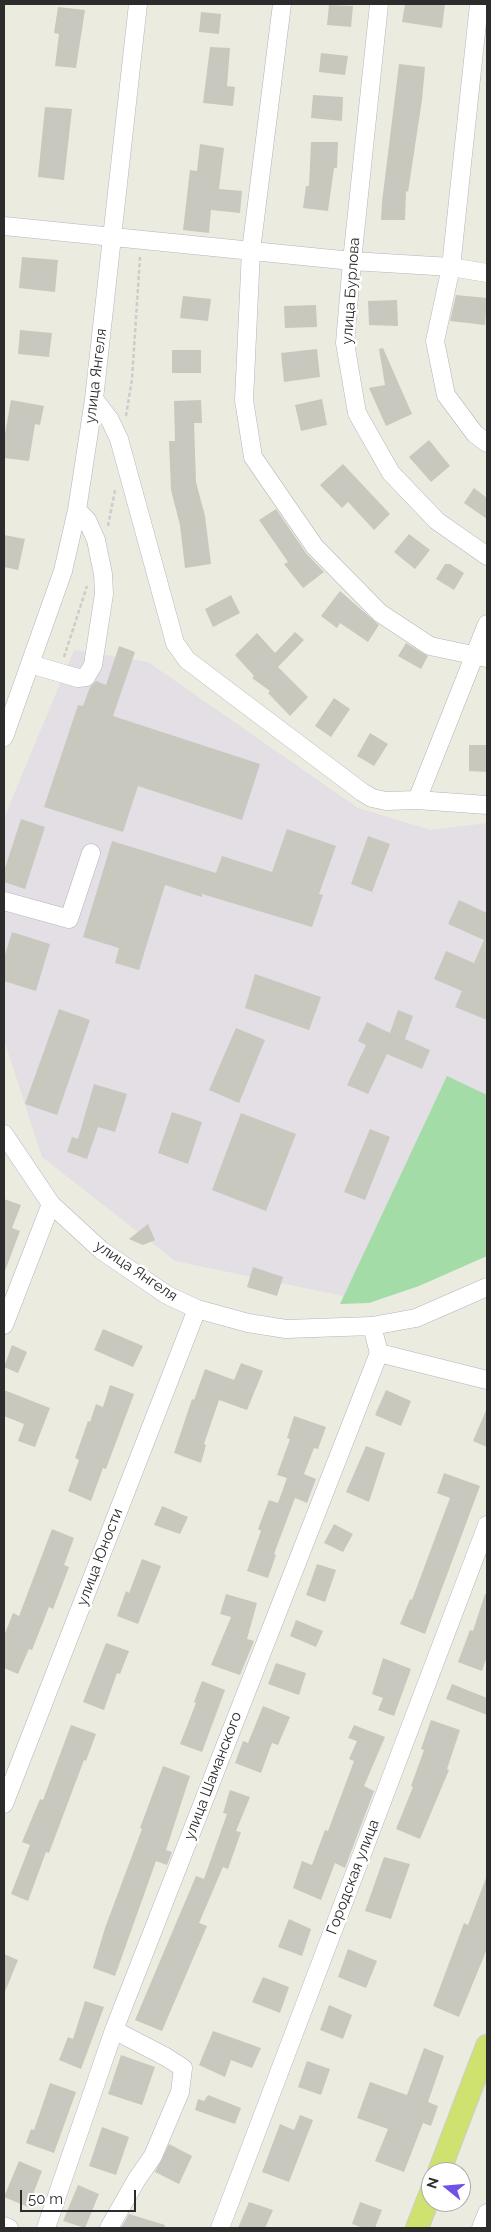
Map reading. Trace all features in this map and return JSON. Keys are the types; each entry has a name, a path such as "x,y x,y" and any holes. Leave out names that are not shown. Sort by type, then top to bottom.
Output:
{"main road":[{"path":"443,2162 487,2046"},
{"path":"417,2228 423,2212"}],"street":[{"name":"улица Янгеля","path":"4,737 63,571 77,510 94,399 138,4"},
{"path":"282,4 251,251 244,400 254,457 315,547 380,613 430,646 481,657"},
{"name":"улица Бурлова","path":"380,4 345,343 357,413 391,473 437,521 487,556"},
{"path":"479,4 451,268 435,341 446,395 474,434 487,443"},
{"path":"4,226 352,261 451,268 487,274"},
{"path":"94,399 110,420 120,439 175,643 187,660 362,792 386,800 417,800 487,805"},
{"path":"30,664 78,678 86,677 92,665 104,594 103,574 96,540 87,520 77,510"},
{"path":"417,800 481,657 487,624"},
{"path":"4,901 69,919 91,853"},
{"name":"улица Янгеля","path":"4,1134 51,1204 101,1250 166,1295 197,1310 248,1323 286,1329 372,1326 416,1318 487,1287"},
{"path":"4,1325 51,1204"},
{"name":"улица Юности","path":"4,1804 197,1310"},
{"path":"372,1326 379,1353 487,1380"},
{"name":"улица Шаманского","path":"46,2228 114,2030 379,1353"},
{"name":"Городская улица","path":"220,2228 487,1526"},
{"path":"109,2228 137,2178 153,2156 180,2092 183,2068 114,2030"},
{"path":"482,2228 487,2213"},
{"path":"4,2226 9,2228"}],"shaded area":[{"path":"74,650 148,662 358,808 431,830 487,823 487,1216 348,1297 175,1261 42,1157 4,1040 4,818"}],"green space":[{"path":"447,1076 487,1095 487,1256 419,1286 369,1303 340,1304"}],"building":[{"path":"405,4 445,4 442,28 402,22"},
{"path":"329,5 353,6 351,27 327,25"},
{"path":"58,7 85,10 76,68 55,66 59,34 54,33"},
{"path":"201,12 221,14 219,34 199,32"},
{"path":"210,47 230,48 227,86 235,87 233,106 203,103"},
{"path":"321,53 348,56 345,75 319,72"},
{"path":"399,64 425,67 422,100 408,192 406,191 405,220 381,220 382,202"},
{"path":"313,95 343,97 342,121 311,118"},
{"path":"45,107 72,109 64,180 38,177"},
{"path":"311,142 338,142 337,168 334,168 328,211 303,208 306,186 309,186"},
{"path":"200,144 224,148 219,189 242,191 240,213 211,210 209,233 183,230 190,170 197,171"},
{"path":"22,257 58,260 55,292 19,288"},
{"path":"456,295 487,298 485,325 450,321"},
{"path":"183,296 211,299 208,321 180,318"},
{"path":"397,300 398,326 369,325 368,301"},
{"path":"316,305 317,327 285,328 284,306"},
{"path":"20,330 52,333 49,357 18,354"},
{"path":"383,348 412,414 386,426 369,388 385,385 379,349"},
{"path":"317,349 320,377 284,382 281,353"},
{"path":"172,350 201,350 201,373 172,373"},
{"path":"322,399 327,425 301,431 295,405"},
{"path":"11,400 44,406 40,425 35,424 29,461 4,458 4,439"},
{"path":"201,400 202,423 194,423 196,482 205,516 211,564 185,568 180,525 171,490 169,441 175,441 174,401"},
{"path":"429,440 450,466 431,482 409,457"},
{"path":"343,464 390,514 374,530 348,502 342,508 320,485"},
{"path":"474,488 487,498 487,519 464,503"},
{"path":"276,509 306,553 324,572 303,588 284,564 288,562 259,520"},
{"path":"409,534 430,550 415,569 394,552"},
{"path":"4,535 25,539 18,570 4,567"},
{"path":"445,564 450,564 464,573 454,590 436,579"},
{"path":"340,591 379,625 368,642 340,623 337,628 321,616"},
{"path":"231,595 240,613 213,627 205,609"},
{"path":"295,632 304,640 278,667 308,697 290,716 268,693 270,691 252,678 254,676 235,655 257,633 275,653"},
{"path":"406,643 428,656 421,669 398,656"},
{"path":"119,646 135,652 113,716 260,764 242,820 138,786 123,832 44,807 78,705 83,706 90,687 96,681 106,685"},
{"path":"334,698 350,709 331,737 315,726"},
{"path":"370,733 388,744 374,766 357,756"},
{"path":"469,745 487,745 487,772 469,771"},
{"path":"21,819 45,827 25,889 4,882 4,871"},
{"path":"287,829 336,846 319,894 323,895 312,927 202,894 202,897 165,885 139,970 115,963 119,948 83,937 112,841 216,873 222,856 272,872"},
{"path":"368,836 390,844 372,892 351,884"},
{"path":"459,900 487,913 487,1020 455,1007 462,991 434,979 446,951 474,963 484,940 448,924"},
{"path":"12,932 50,944 36,991 4,981 4,958"},
{"path":"255,974 321,997 309,1030 245,1008"},
{"path":"59,1009 90,1020 57,1115 25,1104"},
{"path":"398,1010 413,1016 405,1039 430,1050 422,1069 387,1054 368,1094 347,1085 366,1045 358,1041 367,1022 390,1033"},
{"path":"236,1028 265,1040 239,1103 209,1090"},
{"path":"94,1084 127,1094 115,1132 98,1127 87,1159 67,1152 72,1137 78,1139"},
{"path":"172,1112 202,1122 188,1164 158,1153"},
{"path":"241,1113 296,1134 266,1211 212,1190"},
{"path":"370,1129 390,1137 365,1200 344,1192"},
{"path":"4,1199 21,1205 12,1228 20,1231 5,1271"},
{"path":"148,1224 155,1240 143,1245 129,1239"},
{"path":"253,1267 283,1277 277,1296 247,1287"},
{"path":"103,1329 143,1346 133,1367 94,1350"},
{"path":"12,1345 27,1352 18,1373 4,1367"},
{"path":"241,1363 263,1371 247,1410 219,1400 204,1444 206,1445 201,1463 174,1453 192,1399 194,1400 205,1369 234,1380"},
{"path":"110,1385 134,1394 106,1469 103,1468 91,1501 68,1491 79,1460 75,1458 88,1421 90,1422 96,1404 103,1407"},
{"path":"4,1390 50,1408 35,1447 18,1441 24,1424 4,1416"},
{"path":"386,1390 411,1401 401,1426 375,1415"},
{"path":"487,1408 487,1447 473,1441"},
{"path":"294,1416 326,1427 318,1449 314,1448 304,1474 316,1479 307,1503 295,1498 274,1554 276,1555 268,1578 247,1571 261,1531 258,1529 269,1500 278,1503 287,1478 277,1475 290,1439 287,1438"},
{"path":"366,1446 385,1453 369,1502 346,1492"},
{"path":"444,1473 480,1486 425,1634 400,1624 410,1599 412,1600 450,1498 437,1493"},
{"path":"162,1506 188,1517 180,1534 154,1525"},
{"path":"334,1524 353,1534 343,1552 324,1543"},
{"path":"52,1529 74,1538 64,1565 69,1567 53,1609 49,1607 32,1650 29,1649 18,1674 4,1668 4,1636 13,1613 19,1616"},
{"path":"142,1559 161,1566 138,1624 117,1616 126,1591 129,1593"},
{"path":"317,1564 336,1570 325,1602 306,1595"},
{"path":"226,1594 257,1603 247,1639 254,1641 240,1675 211,1665 231,1617 220,1614"},
{"path":"485,1594 487,1594 487,1656 482,1671 458,1662 470,1630 473,1631"},
{"path":"296,1620 323,1631 316,1647 290,1636"},
{"path":"106,1643 129,1651 120,1674 117,1673 104,1710 83,1702"},
{"path":"383,1658 411,1669 394,1716 378,1710 383,1698 372,1694"},
{"path":"276,1663 306,1673 299,1695 268,1684"},
{"path":"202,1681 225,1690 202,1752 180,1744 196,1703 194,1702"},
{"path":"452,1684 487,1698 487,1715 446,1699"},
{"path":"263,1706 290,1717 278,1745 272,1743 261,1773 235,1763 243,1741 248,1743"},
{"path":"431,1720 460,1730 447,1769 449,1770 420,1839 396,1829 413,1787 411,1786 424,1750 421,1749"},
{"path":"71,1725 96,1734 86,1761 84,1760 49,1853 46,1852 28,1901 11,1894 30,1845 22,1842 40,1799 43,1800"},
{"path":"354,1725 385,1737 364,1786 374,1791 345,1868 335,1863 321,1900 293,1888 302,1861 312,1865 325,1830 328,1831 354,1761 349,1759 357,1741 348,1738"},
{"path":"163,1766 190,1776 166,1850 172,1852 167,1865 156,1861 115,1976 93,1968 105,1928"},
{"path":"230,1790 250,1797 236,1831 241,1832 228,1869 223,1867 199,1923 207,1926 162,2031 135,2020 196,1876 204,1879 227,1814 223,1813"},
{"path":"384,1857 410,1864 391,1919 365,1911"},
{"path":"486,1878 487,1949 459,2017 433,2006 464,1923 468,1925"},
{"path":"289,1919 311,1929 302,1956 278,1947"},
{"path":"348,1949 377,1961 366,1988 338,1977"},
{"path":"4,1954 18,1960 4,1994"},
{"path":"263,1977 289,1987 280,2013 252,2002"},
{"path":"85,2001 104,2007 81,2069 59,2060 68,2037 73,2039"},
{"path":"329,2005 352,2015 343,2039 320,2030"},
{"path":"213,2031 261,2048 252,2068 231,2060 225,2077 199,2065"},
{"path":"424,2048 444,2056 428,2102 438,2106 431,2126 423,2123 404,2172 375,2161 388,2129 357,2118 370,2082 407,2095"},
{"path":"121,2055 155,2067 142,2105 108,2094"},
{"path":"307,2061 330,2069 321,2095 298,2087"},
{"path":"50,2083 76,2092 54,2153 26,2143 31,2129 34,2130"},
{"path":"208,2095 241,2108 235,2124 195,2110 198,2099 204,2101"},
{"path":"300,2115 313,2120 289,2182 262,2172 280,2124 294,2130"},
{"path":"102,2127 129,2137 116,2175 89,2166"},
{"path":"169,2144 192,2156 179,2184 155,2172"},
{"path":"19,2161 42,2171 28,2207 4,2197"},
{"path":"78,2185 99,2194 85,2228 63,2221"},
{"path":"249,2202 273,2210 265,2228 238,2228"},
{"path":"360,2202 382,2210 375,2228 363,2228 352,2224"},
{"path":"129,2214 165,2225 164,2228 121,2228"}]}
